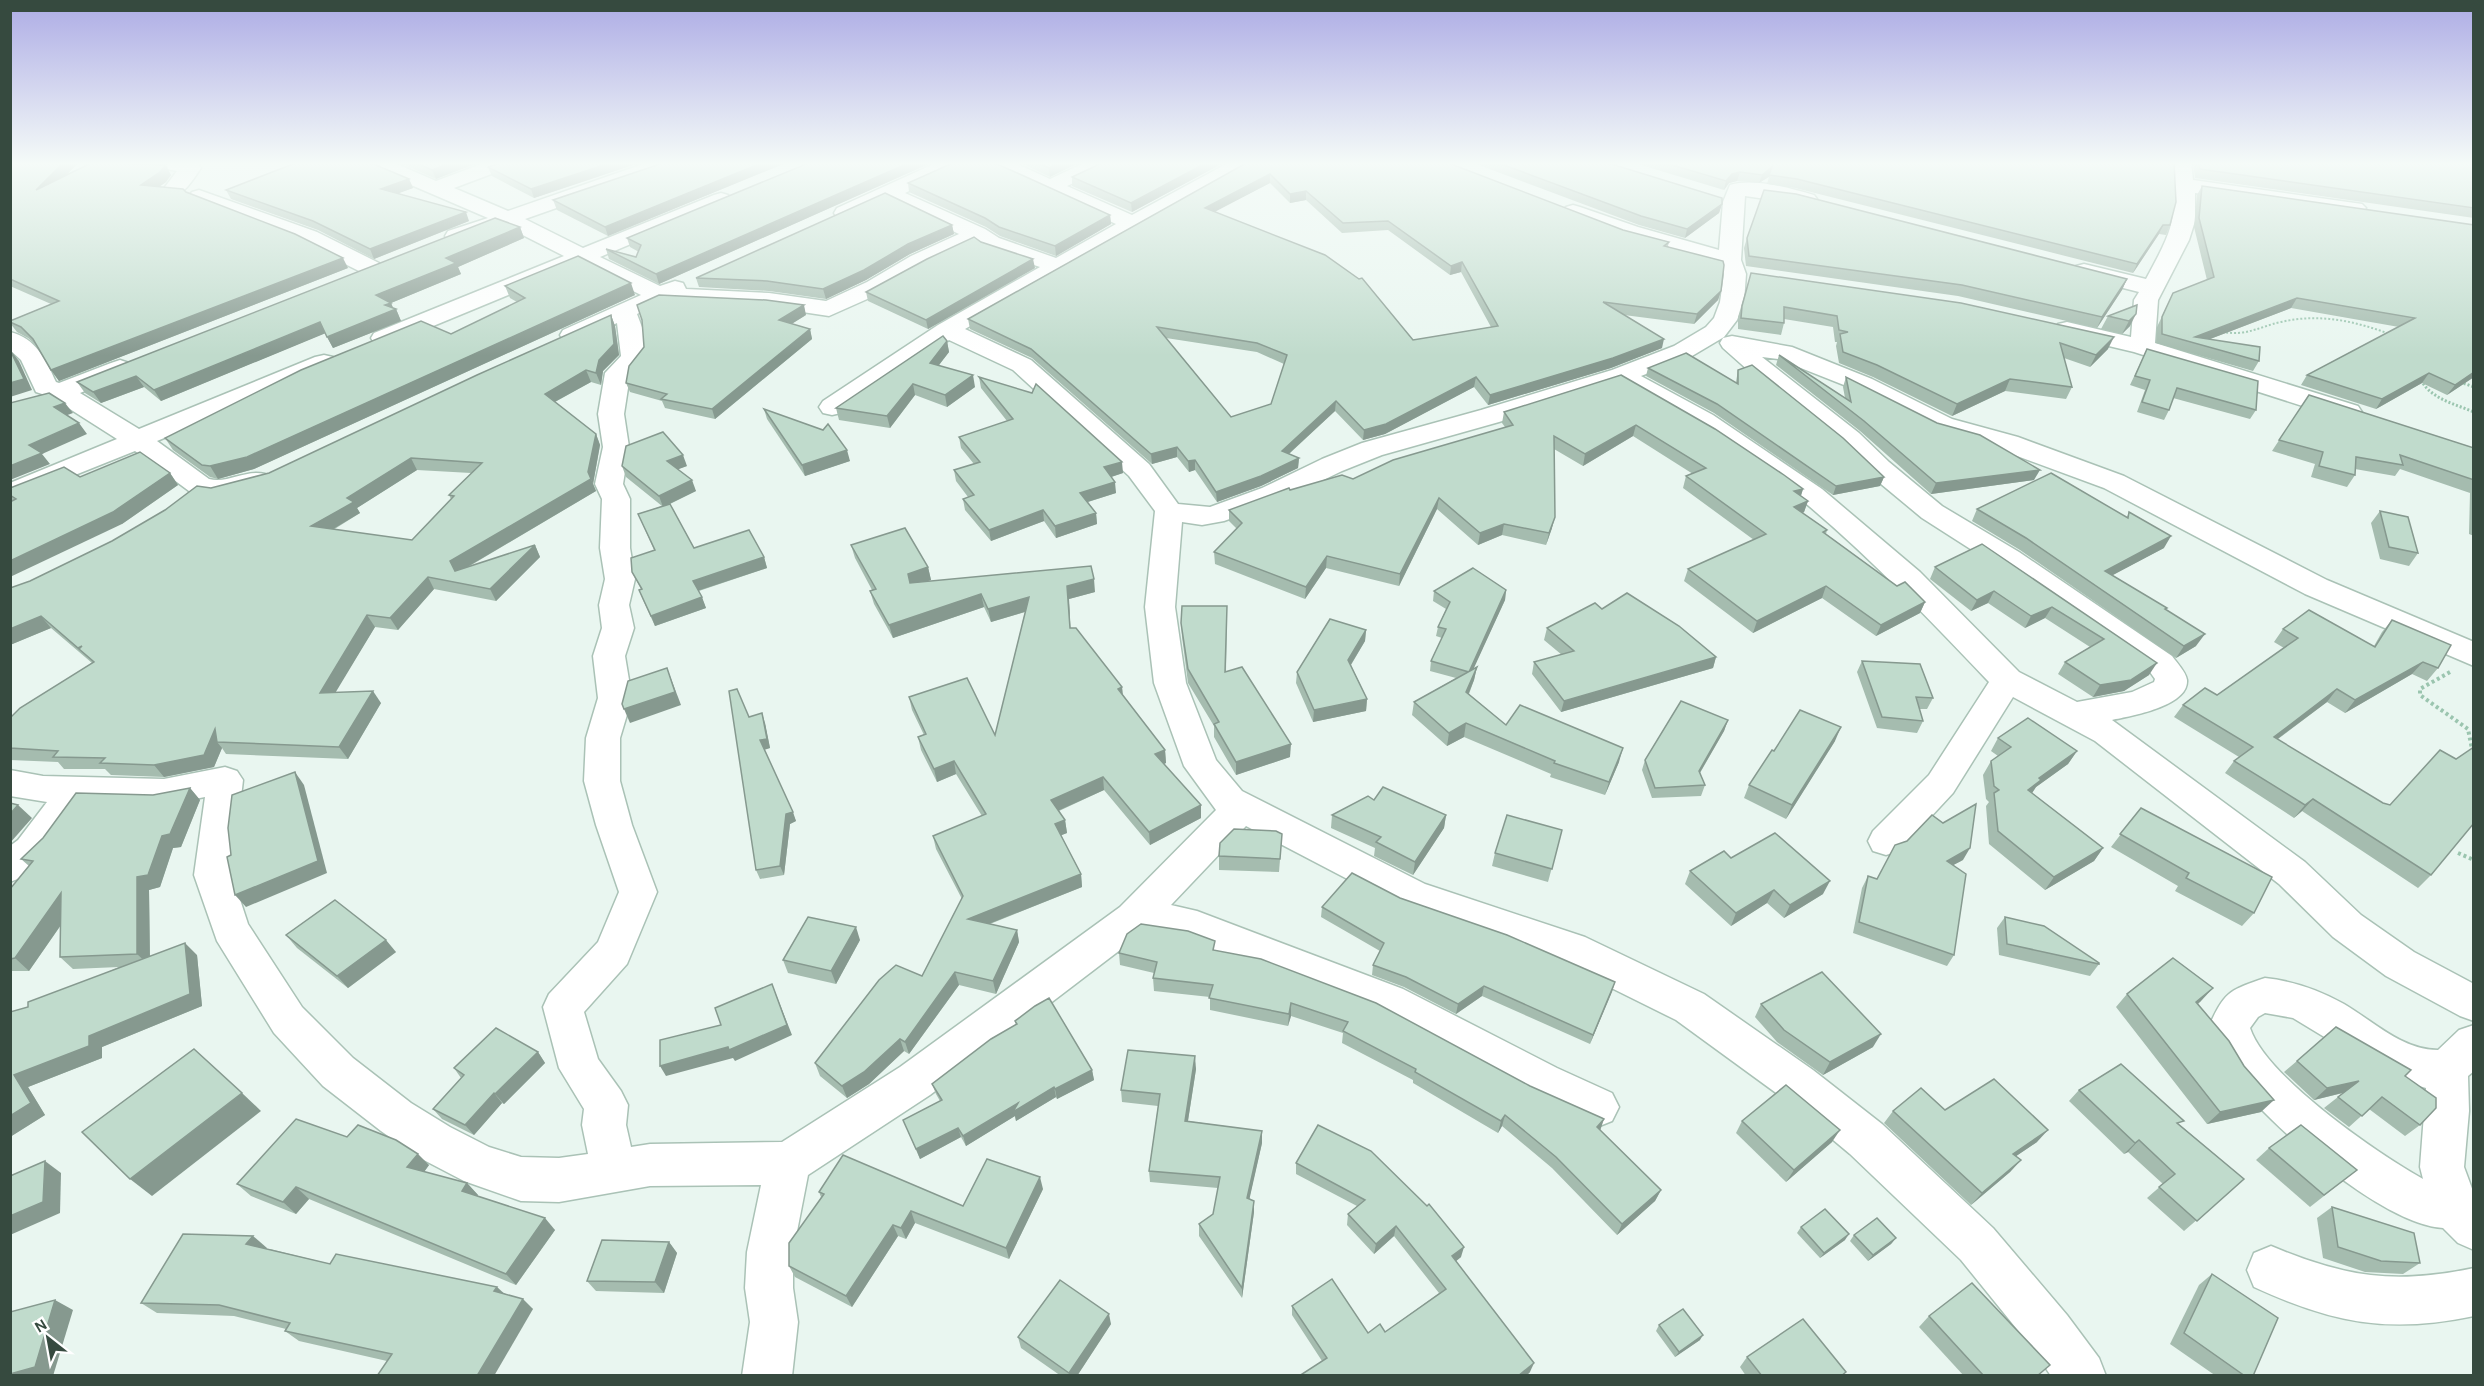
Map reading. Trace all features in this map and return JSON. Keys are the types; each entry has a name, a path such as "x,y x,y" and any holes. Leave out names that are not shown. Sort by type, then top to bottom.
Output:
{"street":[{"path":"281,227 309,237 371,268"},
{"path":"438,243 479,227"},
{"path":"523,227 659,295 769,300 829,309 855,298 919,261 977,234"},
{"path":"10,493 653,227"},
{"path":"961,227 991,243 1059,266"},
{"path":"832,406 947,330 1127,227"},
{"path":"1616,227 1741,271"},
{"path":"1729,227 1741,271 1725,320 1726,339 1762,371 1862,449 1879,468 1932,512 2008,559 2128,641 2161,664 2171,678 2170,688 2152,699 2132,706 2074,714"},
{"path":"2142,347 2146,300 2178,240 2182,227"},
{"path":"349,277 393,259"},
{"path":"2068,267 2152,288"},
{"path":"549,345 702,276"},
{"path":"614,1171 604,1125 606,1105 580,1068 563,1006 613,952 638,892 614,825 602,781 603,738 615,698 609,656 618,628 614,604 620,579 615,548 616,499 609,484 616,447 611,414 618,373 633,357 632,330 625,312"},
{"path":"2048,325 2142,347 2372,419"},
{"path":"947,330 1023,365 1139,470 1169,511 1160,608 1170,683 1201,766 1228,801 1412,895 1571,949 1690,1007 1798,1084 1866,1139 1977,1244 2050,1332 2081,1376"},
{"path":"10,339 20,343 39,365 45,387 60,392 138,440 188,494 218,490 275,472"},
{"path":"1169,511 1202,516 1214,515 1272,494 1332,465 1372,449 1490,416 1620,375 1683,351 1726,339 1783,352 1863,384 1943,425 2008,443 2114,482 2316,587 2467,653"},
{"path":"30,401 60,392 138,361"},
{"path":"1620,375 1704,421 1780,471 1812,495 1909,579 2007,680 2107,732 2163,776 2240,831 2292,873 2347,926 2400,964 2474,1004"},
{"path":"1886,841 1941,784 2007,680"},
{"path":"10,783 43,789 164,792 225,780 213,875 231,930 288,1020 338,1072 396,1117 434,1142 480,1166 521,1179 559,1180 650,1166 688,1163 788,1163 915,1081 1134,918 1241,808"},
{"path":"10,867 31,850 78,789"},
{"path":"1134,918 1183,922 1389,1000 1542,1082 1597,1107"},
{"path":"2460,1056 2433,1071 2408,1065 2374,1048 2308,1005 2286,997 2268,994 2247,1002 2237,1012 2229,1028 2234,1045 2251,1068 2282,1099 2350,1158 2392,1186 2430,1204 2464,1216"},
{"path":"2460,1056 2447,1111 2442,1167 2464,1216"},
{"path":"767,1376 774,1322 770,1288 770,1252 788,1163"},
{"path":"2271,1270 2313,1289 2343,1298 2373,1301 2453,1298 2474,1292"}],"path":[{"path":"2213,331 2248,335 2275,323 2292,319 2324,317 2368,326 2398,338"},
{"path":"2421,376 2420,383 2427,390 2474,412"},
{"path":"2449,378 2474,387"},
{"path":"2467,653 2438,681 2420,689 2426,701 2468,729 2471,736 2470,754 2474,759"},
{"path":"2458,854 2474,860"}],"building":[{"path":"10,227 276,227 343,258 51,370 33,339 21,327 10,321 59,301 10,279"},
{"path":"325,227 428,227 370,249"},
{"path":"473,227 520,227 446,258 456,263 376,295 391,303 385,305 396,309 327,337 320,322 154,390 136,376 93,392 77,382"},
{"path":"654,227 764,227 656,274 606,249 636,257 641,245 627,238"},
{"path":"810,227 948,227 908,244 864,270 823,289 767,281 696,278"},
{"path":"999,227 1089,227 1055,246"},
{"path":"1133,227 1253,227 1325,255 1359,279 1362,278 1413,340 1498,326 1462,262 1451,266 1396,227 1614,227 1669,242 1664,246 1723,261 1724,265 1721,291 1697,314 1603,302 1664,339 1613,358 1490,395 1476,377 1386,424 1364,430 1336,401 1282,451 1299,458 1261,476 1216,492 1195,460 1188,461 1177,447 1151,454 1031,349 968,319","holes":["1157,327 1257,343 1287,355 1271,404 1231,417"]},
{"path":"1751,227 1923,227 2127,279 2102,317 1962,285 1749,256 1747,238"},
{"path":"1988,227 2162,227 2137,264"},
{"path":"2201,227 2474,227 2474,372 2455,385 2429,373 2382,399 2307,375 2415,318 2297,298 2195,337 2260,347 2259,361 2162,334 2162,317 2173,293 2214,277"},
{"path":"974,237 981,242 1033,259 926,320 866,292 927,259"},
{"path":"578,256 631,283 247,457 210,466 202,465 165,438 301,370 421,321 451,334 525,298 505,286"},
{"path":"1751,273 1961,303 2114,337 2096,355 2060,343 2072,387 2010,379 1957,404 1877,365 1843,352 1840,334 1848,332 1839,330 1837,316 1784,307 1784,323 1741,318"},
{"path":"659,295 766,300 804,305 779,320 810,329 712,409 661,399 667,394 626,383 629,366 644,347 642,320 637,305"},
{"path":"2137,305 2136,314 2129,321 2108,316"},
{"path":"611,315 614,344 599,360 596,373 586,370 545,394 596,434 588,472 591,479 450,561 455,571 535,545 490,589 428,577 390,618 367,615 320,693 373,691 339,747 217,742 215,729 204,755 154,765 100,763 105,758 53,757 58,751 10,748 10,718 20,708 94,662 79,649 82,646 78,648 41,616 10,629 10,588 30,581 112,541 165,510 197,486 211,488 269,473","holes":["411,458 482,463 449,495 454,496 412,540 311,526 354,502 347,498"]},
{"path":"943,336 947,341 930,363 973,375 945,395 913,384 887,416 836,408"},
{"path":"2147,349 2258,381 2256,410 2177,388 2169,410 2142,402 2150,380 2135,376"},
{"path":"10,350 24,379 10,383"},
{"path":"1686,353 1738,384 1738,370 1752,365 1843,438 1884,477 1836,486 1717,404 1648,368"},
{"path":"1779,355 1851,402 1846,377 1937,423 1980,435 2040,470 1936,483 1864,421"},
{"path":"1621,375 1715,429 1803,489 1794,491 1808,501 1794,507 1827,530 1823,532 1897,586 1905,582 1925,602 1881,625 1826,586 1757,621 1688,569 1766,534 1686,476 1706,468 1636,425 1585,454 1554,436 1555,517 1549,533 1504,524 1480,533 1439,498 1400,574 1327,556 1306,587 1214,552 1242,523 1229,510 1289,488 1290,490 1342,475 1353,479 1393,460 1513,425 1504,412"},
{"path":"979,377 1032,393 1036,384 1122,462 1104,467 1115,482 1080,493 1096,513 1055,526 1043,510 989,530 963,499 974,495 954,470 980,462 959,437 1013,419"},
{"path":"49,393 65,403 54,407 79,423 29,445 42,453 10,466 10,403"},
{"path":"2309,395 2474,448 2474,480 2400,455 2403,465 2356,457 2355,475 2319,466 2323,452 2279,440"},
{"path":"764,409 823,430 828,424 847,450 802,465"},
{"path":"663,432 683,455 667,461 692,480 659,496 622,466 626,446"},
{"path":"140,452 170,473 113,512 10,561 10,502 16,499 10,495 10,488 64,467 80,477"},
{"path":"2051,473 2128,518 2129,512 2171,536 2105,571 2205,634 2184,646 2026,538 1977,509"},
{"path":"670,504 694,548 749,530 764,557 693,581 702,597 651,616 639,590 642,589 632,572 631,558 655,550 638,514"},
{"path":"2380,511 2408,517 2418,553 2389,547"},
{"path":"905,528 928,567 908,574 910,583 1091,566 1094,579 1067,586 1070,628 1076,628 1122,687 1118,689 1165,750 1155,754 1201,805 1149,832 1103,777 1051,800 1065,820 1055,824 1081,874 968,919 1017,930 993,981 955,972 905,1042 900,1039 864,1072 842,1086 815,1063 879,980 896,965 922,976 963,896 933,836 986,814 954,761 934,769 918,737 926,734 909,697 967,678 995,735 1029,597 988,609 981,594 889,625 870,591 876,589 851,545"},
{"path":"1982,544 2157,663 2131,680 2100,685 2065,662 2104,639 2052,607 2031,616 1994,591 1977,600 1935,567"},
{"path":"1473,568 1506,590 1469,672 1431,661 1446,629 1438,627 1450,602 1434,591"},
{"path":"1627,593 1679,626 1716,657 1564,701 1534,662 1574,651 1547,628 1595,603 1602,609"},
{"path":"1182,606 1227,606 1225,672 1242,667 1291,744 1236,762 1214,724 1219,722 1188,669 1181,623"},
{"path":"2309,610 2375,647 2392,620 2451,645 2438,668 2423,662 2355,700 2337,689 2274,737 2383,803 2390,805 2440,750 2456,759 2474,747 2474,823 2431,875 2313,799 2305,805 2234,761 2253,747 2183,705 2205,688 2217,695 2298,638 2283,629"},
{"path":"1330,619 1366,630 1348,660 1367,699 1314,710 1297,672"},
{"path":"1862,661 1920,664 1933,698 1916,697 1923,721 1882,717"},
{"path":"1477,667 1466,692 1506,725 1520,705 1623,748 1609,782 1554,763 1555,761 1466,723 1449,733 1414,702"},
{"path":"667,668 675,692 624,709 622,704 628,681"},
{"path":"737,689 749,717 762,713 767,739 760,740 793,812 786,814 780,866 756,870 729,691"},
{"path":"1681,701 1728,720 1699,771 1705,785 1655,788 1645,760"},
{"path":"1800,710 1841,727 1792,805 1749,785"},
{"path":"2028,718 2077,751 2039,778 2041,780 2028,790 2103,848 2054,877 1998,831 1994,793 1999,790 1994,786 1991,761 2011,747 1998,738"},
{"path":"295,772 318,861 235,895 227,857 231,855 228,828 232,795"},
{"path":"1383,787 1446,815 1415,862 1376,842 1381,837 1332,815 1368,796 1374,800"},
{"path":"190,788 170,834 162,836 148,875 137,877 137,954 60,957 61,893 15,958 10,959 10,889 33,861 21,859 43,838 76,793 153,795"},
{"path":"10,803 18,805 10,814"},
{"path":"1976,804 1970,848 1947,861 1966,874 1954,955 1859,922 1868,876 1877,879 1895,845 1907,841 1932,815 1943,823"},
{"path":"2141,808 2272,877 2254,913 2186,878 2189,873 2120,834"},
{"path":"1507,815 1562,830 1552,869 1495,853"},
{"path":"1234,829 1276,831 1282,834 1280,859 1219,856 1220,843"},
{"path":"1775,833 1830,881 1790,905 1774,890 1736,913 1690,871 1724,851 1731,858"},
{"path":"1352,873 1400,898 1507,935 1615,982 1593,1035 1484,986 1458,1004 1406,977 1373,965 1384,943 1322,907"},
{"path":"335,900 386,940 337,976 286,935"},
{"path":"808,917 856,927 831,971 783,960"},
{"path":"2005,917 2044,926 2099,964 2007,944"},
{"path":"1141,924 1188,931 1215,941 1213,950 1261,959 1376,1003 1530,1086 1604,1119 1597,1127 1661,1190 1622,1224 1556,1157 1505,1115 1501,1121 1415,1072 1416,1069 1343,1031 1348,1022 1291,1003 1289,1014 1209,998 1213,985 1153,978 1157,962 1119,953 1127,934"},
{"path":"185,943 190,994 89,1036 89,1046 14,1075 31,1103 10,1116 10,1012 28,1007 28,1002"},
{"path":"2173,958 2213,988 2196,1002 2229,1041 2244,1066 2274,1100 2220,1112 2127,994"},
{"path":"1822,972 1881,1034 1830,1062 1784,1030 1761,1004"},
{"path":"772,984 787,1025 729,1050 728,1047 660,1066 660,1040 721,1025 715,1008"},
{"path":"1049,998 1092,1070 1055,1089 1054,1087 1013,1112 1018,1103 963,1136 958,1128 916,1149 903,1120 942,1100 932,1084 991,1039 1017,1024 1015,1021"},
{"path":"2336,1027 2411,1070 2405,1076 2436,1098 2436,1108 2420,1125 2382,1097 2362,1116 2338,1097 2359,1081 2327,1088 2297,1061"},
{"path":"496,1028 538,1052 494,1093 465,1125 433,1109 464,1075 454,1068"},
{"path":"194,1049 242,1093 130,1179 82,1132"},
{"path":"1128,1050 1195,1056 1185,1121 1262,1131 1247,1198 1254,1201 1242,1288 1199,1224 1213,1214 1220,1177 1149,1171 1160,1094 1121,1090"},
{"path":"2121,1064 2184,1121 2177,1123 2244,1179 2197,1221 2159,1187 2175,1174 2139,1140 2135,1143 2079,1090"},
{"path":"1994,1079 2048,1130 2013,1154 2021,1160 1982,1193 1893,1111 1921,1088 1945,1110"},
{"path":"1786,1085 1840,1130 1794,1170 1742,1121"},
{"path":"296,1119 347,1137 358,1125 396,1140 418,1154 407,1167 467,1183 462,1191 545,1218 506,1274 296,1187 283,1202 237,1184"},
{"path":"1318,1125 1371,1151 1427,1206 1429,1204 1464,1247 1452,1256 1534,1363 1518,1376 1299,1376 1327,1358 1292,1306 1332,1279 1368,1333 1380,1324 1385,1332 1446,1289 1396,1226 1376,1244 1348,1214 1365,1200 1296,1163"},
{"path":"2301,1125 2357,1170 2324,1195 2269,1148"},
{"path":"843,1155 963,1206 987,1159 1040,1177 1006,1248 911,1211 901,1228 893,1225 846,1296 789,1266 789,1243 824,1194 819,1192"},
{"path":"45,1161 43,1202 10,1216 10,1176"},
{"path":"2332,1207 2414,1233 2420,1263 2381,1261 2338,1247"},
{"path":"1825,1209 1849,1234 1824,1253 1801,1227"},
{"path":"1877,1218 1896,1238 1873,1255 1854,1235"},
{"path":"183,1234 253,1236 246,1244 330,1264 336,1254 497,1287 494,1291 523,1299 477,1376 377,1376 392,1354 285,1331 290,1323 219,1305 141,1303"},
{"path":"602,1240 669,1242 655,1282 587,1281"},
{"path":"2212,1274 2278,1318 2253,1376 2245,1376 2184,1333"},
{"path":"1060,1280 1109,1314 1069,1373 1018,1337"},
{"path":"1972,1283 2050,1365 2037,1376 1984,1376 1929,1316"},
{"path":"55,1300 35,1367 10,1374 10,1312"},
{"path":"1683,1309 1703,1335 1679,1352 1659,1325"},
{"path":"1803,1319 1846,1372 1841,1376 1762,1376 1747,1357"}]}
